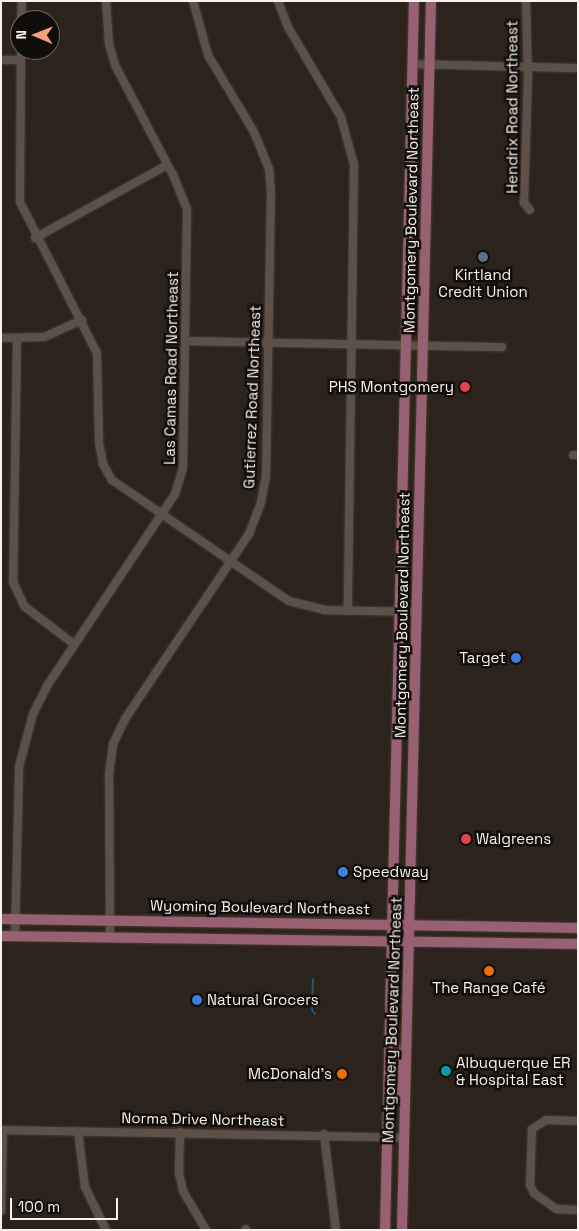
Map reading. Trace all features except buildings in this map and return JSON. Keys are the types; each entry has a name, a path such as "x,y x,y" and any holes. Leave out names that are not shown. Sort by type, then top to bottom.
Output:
{"main road":[{"name":"Montgomery Boulevard Northeast","path":"385,1230 414,1"},
{"name":"Montgomery Boulevard Northeast","path":"402,1230 431,1"},
{"name":"Wyoming Boulevard Northeast","path":"1,919 107,919 578,928"},
{"path":"1,936 391,943 578,944"},
{"path":"389,1032 397,1052 397,1075 405,1111"}],"street":[{"name":"Las Camas Road Northeast","path":"15,936 18,786 22,747 40,699 175,494 183,467 187,209 115,65 108,36 106,1"},
{"name":"Gutierrez Road Northeast","path":"110,938 107,919 109,774 113,744 125,719 230,563 252,527 264,489 269,342 269,169 254,132 208,55 193,1"},
{"path":"278,1 288,27 334,103 352,148 356,185 348,611"},
{"name":"Hendrix Road Northeast","path":"526,1 524,203 530,210"},
{"path":"20,60 20,202 36,238 93,340 100,366 99,443 103,464 122,490 289,601 324,610 417,612"},
{"path":"412,64 578,68"},
{"path":"36,238 167,166"},
{"path":"1,338 17,339 54,335 82,320"},
{"path":"17,339 13,582 20,600 29,611 75,645"},
{"path":"186,341 502,347"},
{"path":"578,1121 546,1120 532,1129 530,1185 534,1193 556,1209 578,1210"},
{"name":"Norma Drive Northeast","path":"1,1211 3,1130 324,1134 404,1138"},
{"path":"78,1131 81,1173 106,1230"},
{"path":"180,1132 179,1173 183,1190 206,1230"},
{"path":"324,1134 336,1230"}],"waterway":[{"path":"313,979 312,1010 315,1014"}],"place":[{"name":"Kirtland Credit Union","path":"483,257"},
{"name":"PHS Montgomery","path":"465,387"},
{"name":"Target","path":"516,658"},
{"name":"Walgreens","path":"466,839"},
{"name":"Speedway","path":"343,872"},
{"name":"The Range Café","path":"489,971"},
{"name":"Natural Grocers","path":"197,1000"},
{"name":"Albuquerque ER & Hospital East","path":"446,1071"},
{"name":"McDonald's","path":"342,1074"}]}
